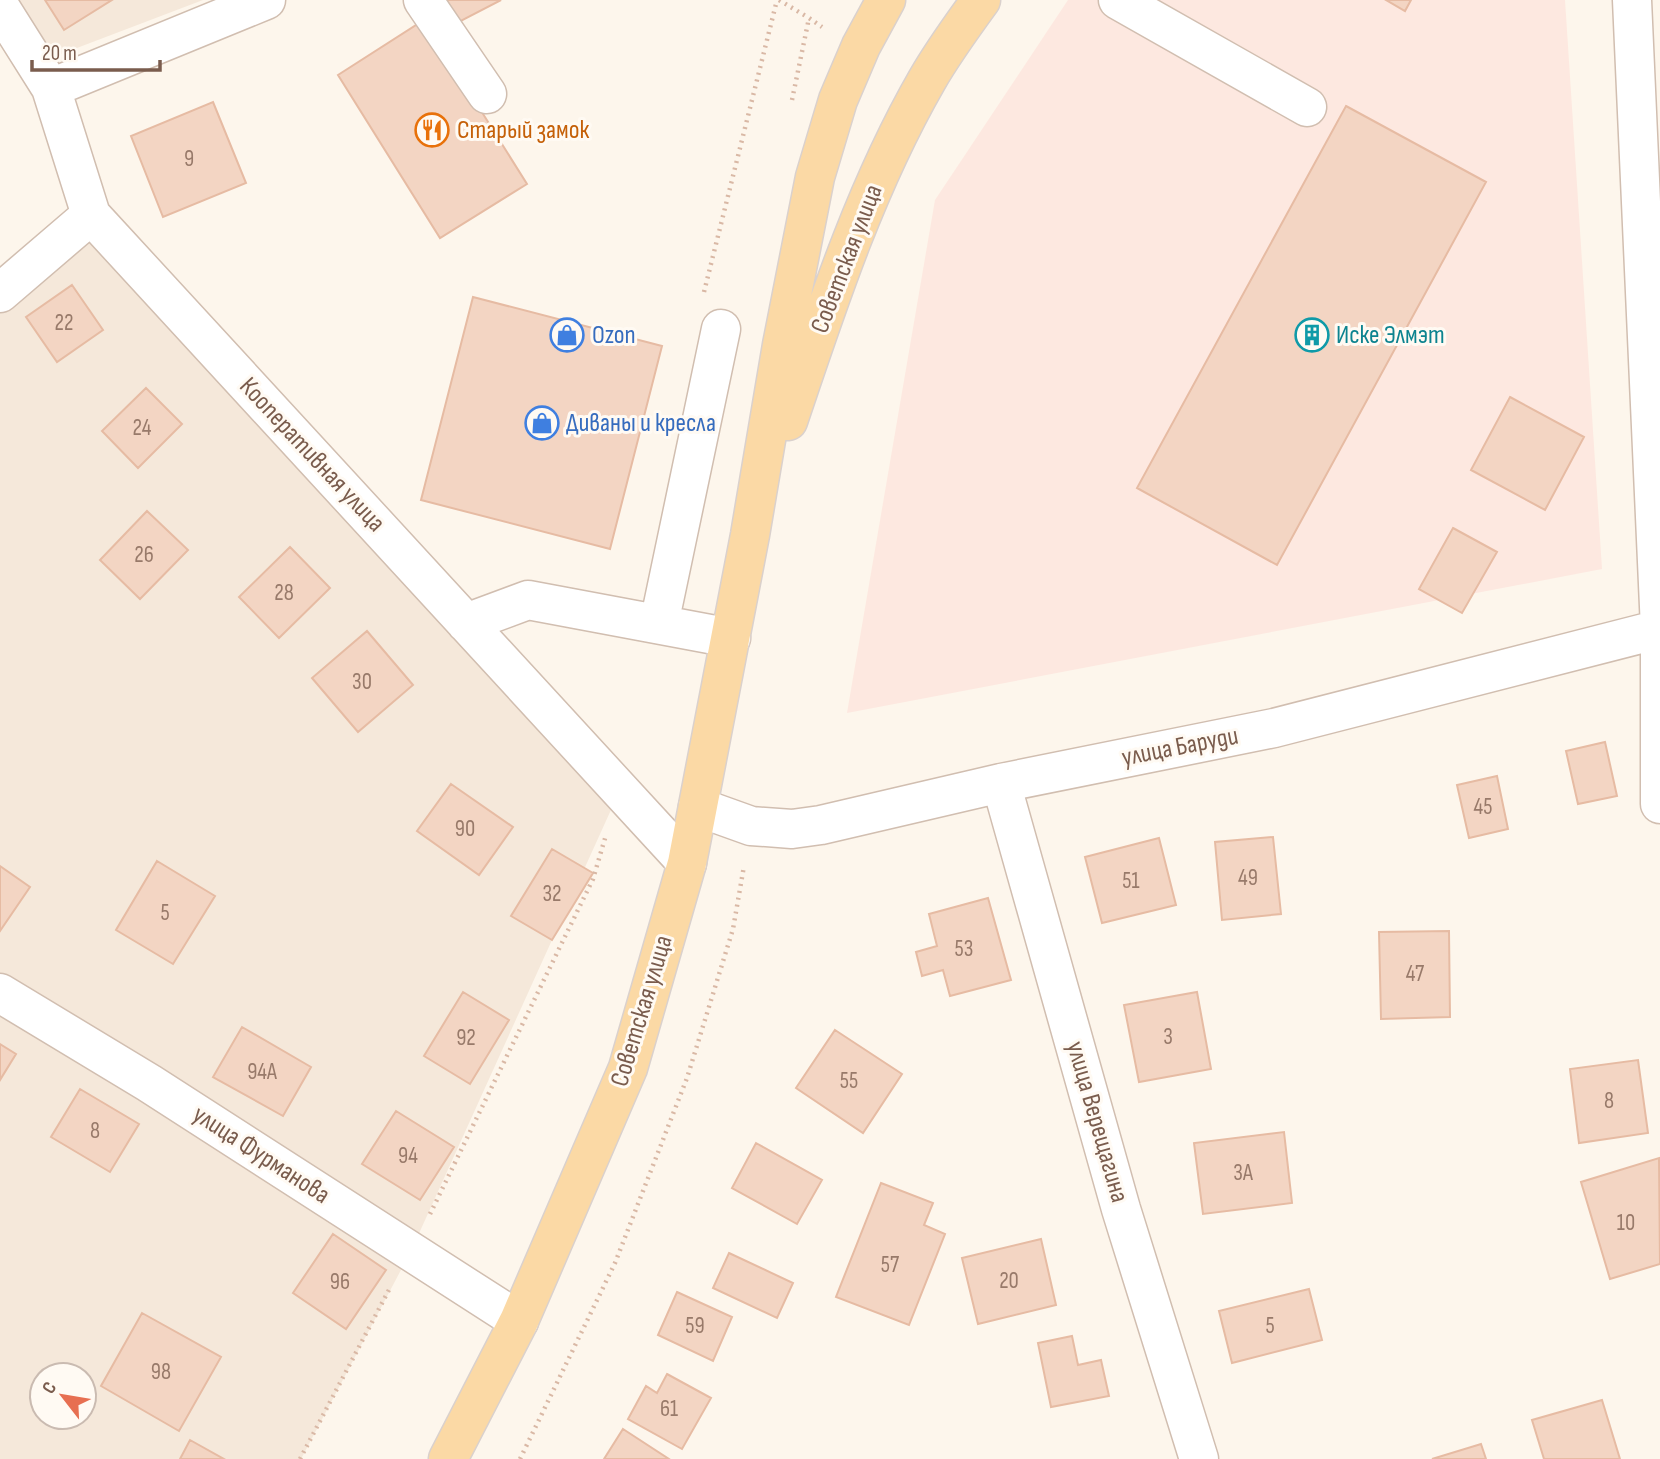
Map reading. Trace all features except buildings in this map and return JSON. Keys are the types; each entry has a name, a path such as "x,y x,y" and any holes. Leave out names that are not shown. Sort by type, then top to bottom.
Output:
{"main road":[{"name":"Советская улица","path":"448,1459 519,1321 628,1068 687,863 815,177 838,100 861,46 886,0"},
{"name":"Советская улица","path":"750,536 825,312 882,167 927,80 981,0"}],"street":[{"path":"51,88 267,0"},
{"path":"423,0 487,94"},
{"path":"1118,0 1307,107"},
{"path":"1632,0 1660,629 1660,804"},
{"name":"Кооперативная улица","path":"0,8 51,88 92,215 687,863"},
{"path":"0,293 92,215"},
{"path":"659,624 721,329"},
{"path":"466,623 528,600 731,638"},
{"name":"улица Баруди","path":"698,807 751,826 793,829 821,825 1001,783 1274,728 1660,629"},
{"name":"улица Верещагина","path":"1001,783 1121,1209 1199,1459"},
{"name":"улица Фурманова","path":"0,993 149,1083 519,1321"}],"path":[{"path":"703,296 778,0 809,18"},
{"path":"300,1459 411,1251 593,879 620,790"},
{"path":"520,1459 615,1263 687,1078 733,929 751,826"}],"shaded area":[{"path":"3,0 203,0 48,59"},
{"path":"1068,0 1565,0 1602,569 847,713 935,200"},
{"path":"91,215 620,790 411,1251 301,1459 0,1459 0,293"}],"place":[{"name":"Старый замок","path":"432,130"},
{"name":"Ozon","path":"567,335"},
{"name":"Иске Элмэт","path":"1312,335"},
{"name":"Диваны и кресла","path":"542,423"}]}
